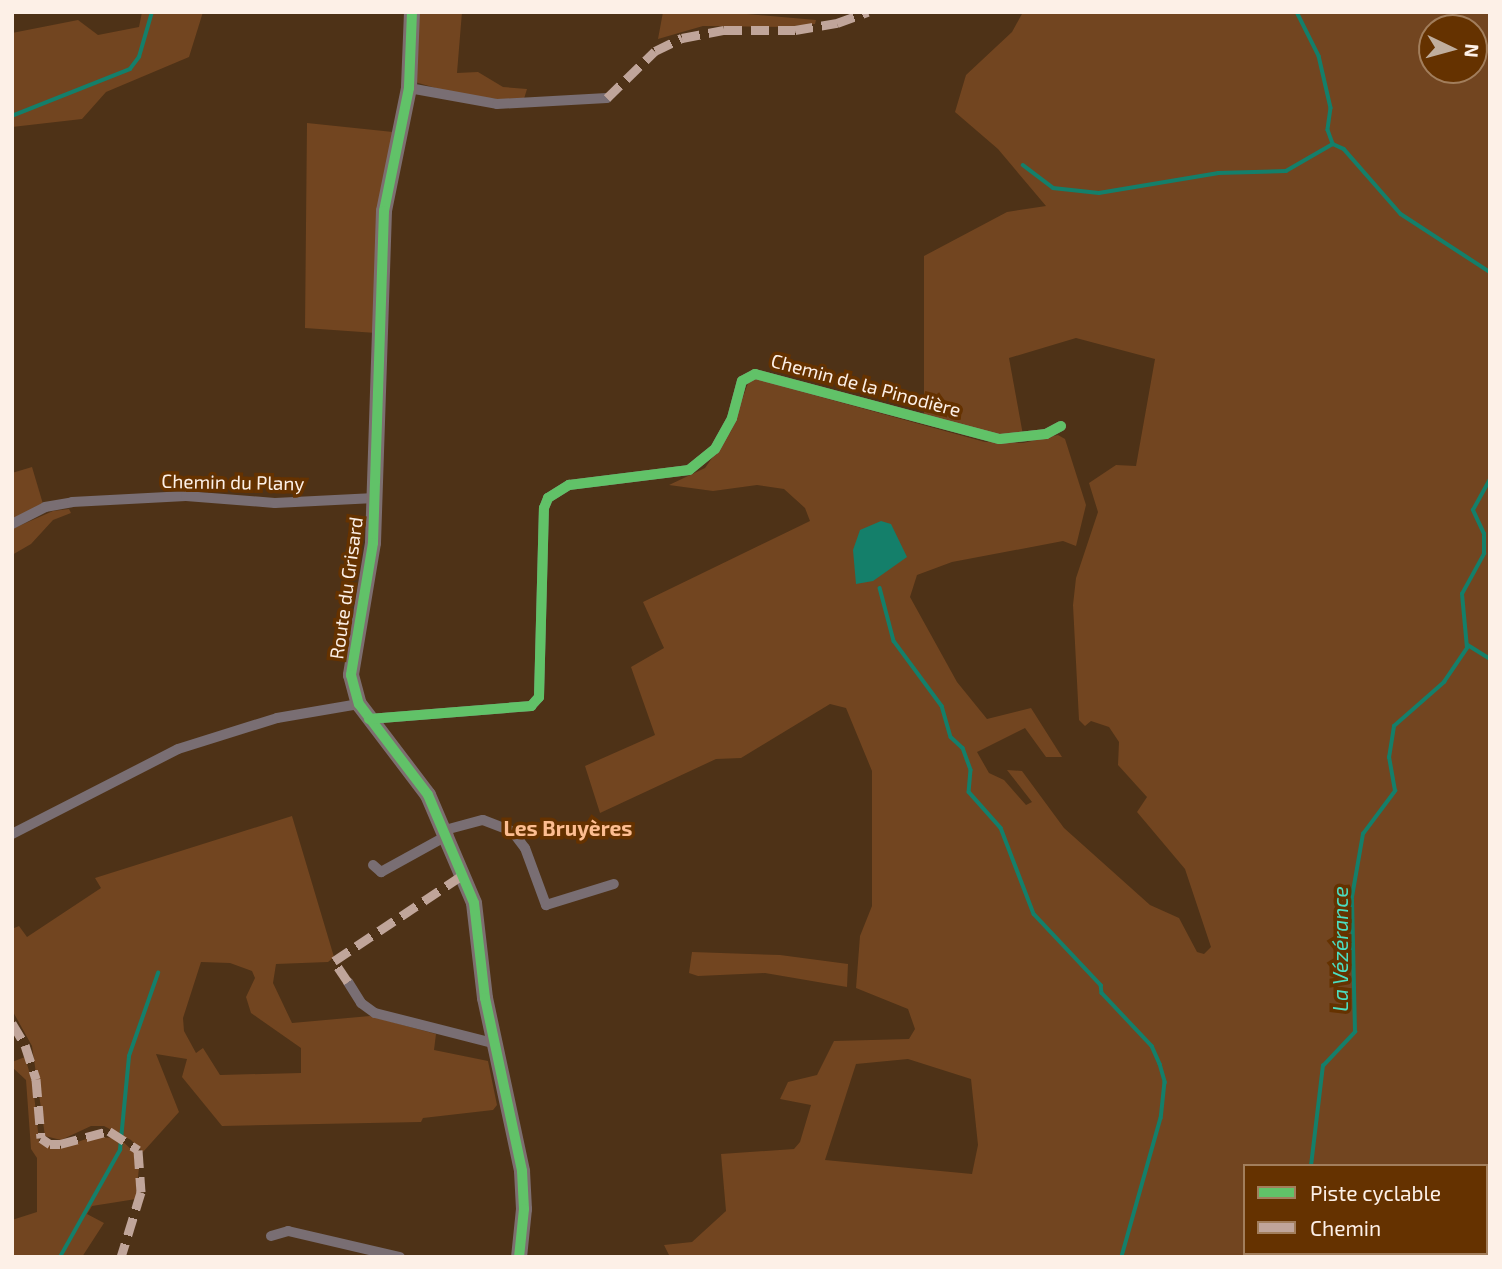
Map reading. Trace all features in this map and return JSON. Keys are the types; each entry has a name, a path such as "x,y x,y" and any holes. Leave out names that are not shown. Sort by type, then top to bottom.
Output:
{"street":[{"name":"Route du Grisard","path":"412,12 409,88 384,211 371,562 352,655 359,704 421,782 447,832 479,921 485,998 497,1044 524,1189 519,1257"},
{"path":"409,88 497,104 550,105 607,98"},
{"name":"Chemin de la Pinodière","path":"369,719 531,706 539,697 544,508 548,498 569,485 689,470 715,449 732,418 742,381 755,374 1000,439 1046,434 1061,426"},
{"name":"Chemin du Plany","path":"12,524 45,507 72,502 186,496 275,503 375,498"},
{"path":"12,834 178,749 277,718 359,704"},
{"path":"373,865 381,872 447,832 483,820 512,831 525,848 547,905 614,884"},
{"path":"348,982 361,1003 375,1013 497,1044"},
{"path":"271,1236 288,1231 400,1257"}],"shaded area":[{"path":"142,12 203,12 189,57 106,92 82,119 12,127 12,33 78,20 98,35 139,27"},
{"path":"417,12 462,12 457,73 478,72 503,87 527,89 523,102 460,95 415,82"},
{"path":"663,12 724,12 816,20 815,24 783,27 703,26 658,39"},
{"path":"1023,12 1490,12 1490,1257 670,1257 664,1245 692,1242 726,1211 721,1154 794,1149 800,1142 811,1105 780,1099 788,1082 817,1075 834,1041 909,1039 915,1029 908,1009 856,988 860,936 872,906 872,771 846,708 830,704 741,758 716,759 600,813 585,766 655,735 631,667 664,648 643,602 810,521 805,508 784,489 757,485 713,491 669,485 705,468 731,431 748,383 756,379 985,442 1023,443 1058,435 1065,439 1086,505 1076,546 1063,541 952,562 917,575 910,597 957,682 987,719 1031,708 1062,757 1046,757 1025,728 977,752 989,773 1004,780 1026,805 1032,802 1007,770 1022,771 1064,828 1150,905 1179,918 1197,952 1204,954 1211,947 1185,869 1137,812 1147,797 1118,765 1119,742 1109,727 1091,721 1085,726 1079,720 1073,605 1076,578 1098,512 1089,483 1116,465 1136,466 1155,359 1076,338 1009,358 1023,435 997,436 924,415 924,256 1007,212 1046,206 998,149 955,112 966,75 1012,32","holes":["908,1059 971,1079 978,1145 972,1174 825,1160 856,1064"]},
{"path":"307,123 393,132 378,210 376,333 305,328"},
{"path":"32,467 43,504 12,520 12,473"},
{"path":"69,509 71,513 53,520 31,544 12,555 12,529 53,511"},
{"path":"292,816 334,957 328,962 276,964 273,983 292,1023 370,1016 436,1034 434,1050 488,1061 497,1105 493,1110 423,1118 421,1122 222,1126 182,1077 187,1059 156,1054 179,1112 143,1152 131,1140 104,1126 91,1126 61,1140 45,1136 32,1046 12,1010 12,929 19,926 27,937 101,888 95,878","holes":["201,962 230,963 252,971 255,978 246,997 251,1013 301,1048 301,1073 220,1075 203,1048 196,1053 184,1031 183,1018"]},
{"path":"692,952 780,955 848,964 847,987 765,973 698,976 689,973"},
{"path":"25,1057 33,1085 39,1141 57,1149 92,1137 119,1138 134,1152 139,1167 136,1199 92,1206 87,1214 104,1223 82,1257 12,1257 12,1220 37,1212 37,1158 31,1149 26,1080 12,1067 12,1062"}],"water":[{"path":"881,521 891,524 907,557 873,581 856,584 853,550 860,530"}],"waterway":[{"path":"12,116 130,69 139,57 152,12"},
{"path":"1297,12 1319,56 1331,108 1328,130 1333,144 1344,149 1401,214 1490,272"},
{"path":"1023,165 1053,188 1099,193 1218,173 1286,171 1333,144"},
{"name":"La Vézérance","path":"1311,1164 1323,1066 1355,1032 1352,897 1363,834 1395,791 1389,758 1394,726 1444,682 1467,648 1462,594 1484,554 1484,534 1473,510 1490,479"},
{"path":"880,588 894,641 942,706 951,737 963,748 971,770 969,792 1001,828 1034,914 1101,985 1102,993 1152,1046 1160,1064 1165,1082 1161,1118 1122,1257"},
{"path":"1468,645 1490,659"},
{"path":"60,1257 120,1150 129,1056 158,973"}],"marked path":[{"path":"607,98 655,51 682,38 724,30 795,30 837,23 868,12"},
{"path":"348,982 334,961 464,874"},
{"path":"12,1023 25,1045 36,1079 41,1138 50,1144 60,1144 109,1131 138,1150 141,1192 121,1257"}],"cycle path":[{"path":"412,12 409,88 384,211 373,543 351,675 359,704 428,795 474,903 485,998 522,1171 524,1209 519,1257"},
{"path":"369,719 531,706 539,697 544,508 548,498 569,485 689,470 715,449 732,418 742,381 755,374 1000,439 1046,434 1061,426"}],"district":[{"name":"Les Bruyères","path":"568,828"}]}
